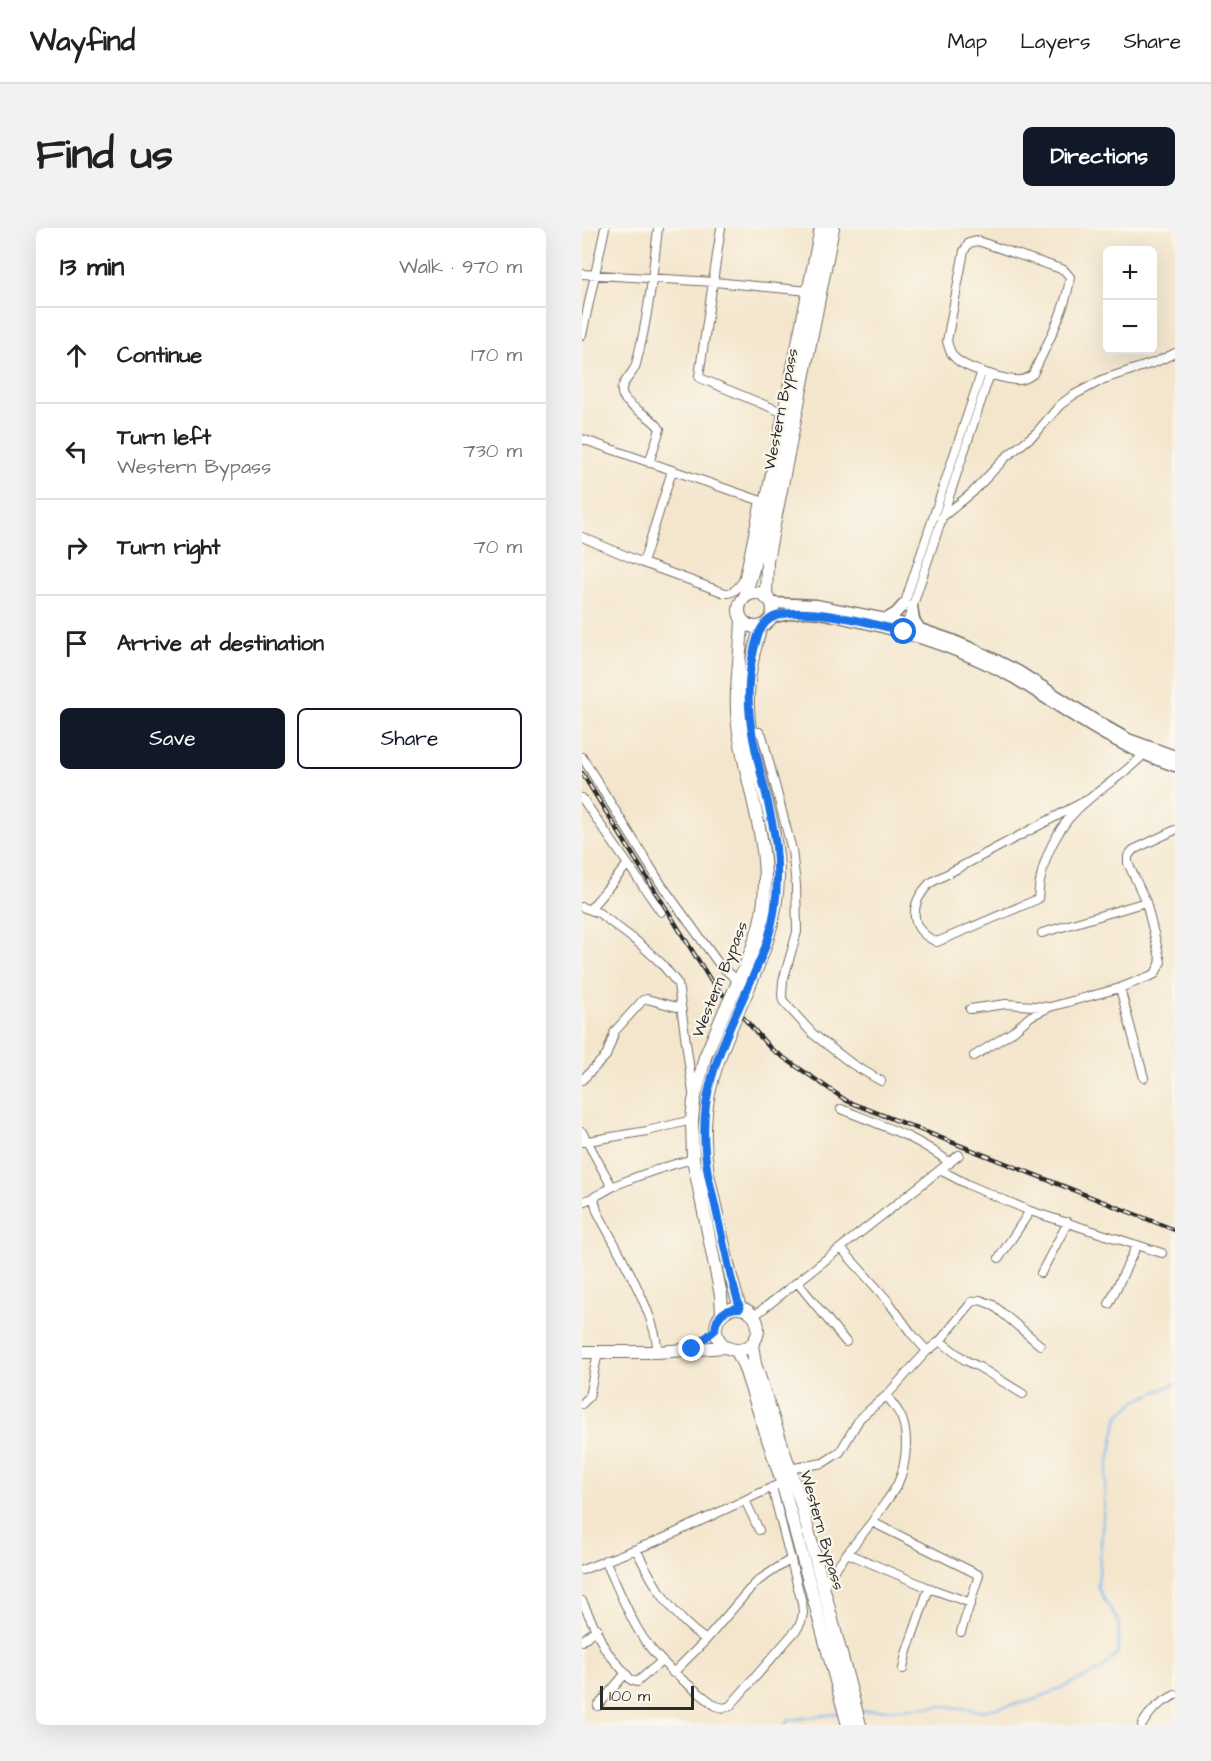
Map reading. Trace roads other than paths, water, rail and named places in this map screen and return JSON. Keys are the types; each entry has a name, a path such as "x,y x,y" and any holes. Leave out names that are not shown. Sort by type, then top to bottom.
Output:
{"main road":[{"name":"Western Bypass","path":"746,596 753,568 762,502 784,413 821,228"},
{"name":"Western Bypass","path":"769,600 767,560 833,228"},
{"path":"1175,756 1128,739 1003,663 921,629 901,627 816,613 793,613 752,626 742,620 739,608 746,596 754,593 769,600 816,605 886,619 901,627 999,670 1051,701 1091,729 1143,754 1175,766"},
{"path":"766,622 772,612 769,600"},
{"path":"886,619 908,605 914,620 921,629"},
{"name":"Western Bypass","path":"740,1308 728,1267 708,1174 705,1123 706,1104 730,1013 761,921 765,879 760,828 738,726 736,683 742,620"},
{"name":"Western Bypass","path":"739,990 763,954 772,927 776,904 778,876 775,844 748,708 754,652 766,622"},
{"name":"Western Bypass","path":"722,1313 721,1296 693,1159 692,1120 694,1101 705,1057 730,1013"},
{"path":"582,1352 657,1352 692,1349 731,1349 747,1348 756,1340 758,1328 754,1316 740,1308 722,1313 716,1324 716,1336 731,1349"},
{"path":"692,1349 715,1330"},
{"name":"Western Bypass","path":"752,1345 755,1364 800,1500 822,1585 848,1699 848,1725"},
{"name":"Western Bypass","path":"731,1349 744,1366 777,1485 848,1699 860,1725"}],"street":[{"path":"582,335 606,228"},
{"path":"649,463 660,429 656,423 626,401 621,394 622,387 636,366 652,279 658,228"},
{"path":"721,228 700,378 784,413"},
{"path":"978,241 1064,270 1070,277 1070,286 1054,329 1033,374 1027,379 1017,380 982,371 957,360 950,352 947,341 964,251 969,243 978,241"},
{"path":"582,274 714,282 809,291"},
{"path":"941,518 973,492 1006,457 1036,433 1060,405 1072,396 1104,379 1156,362 1175,353"},
{"path":"901,627 982,371"},
{"path":"908,605 941,518 990,374"},
{"path":"582,439 762,502 743,581 736,590 730,593 643,563 582,537"},
{"path":"643,563 672,471"},
{"path":"751,731 762,735 792,850 796,885 797,932 783,981 783,1001 813,1034 852,1064 881,1081"},
{"path":"1087,800 930,883 922,890 916,901 915,915 918,926 926,937 937,942 1038,899 1039,883 1046,857 1055,836 1087,800 1132,766 1143,754"},
{"path":"582,757 661,884 739,990"},
{"path":"582,798 661,912"},
{"path":"974,1056 1011,1033 1031,1016 1050,1007 1120,988 1155,974 1161,962 1146,902 1128,863 1128,856 1132,850 1175,830"},
{"path":"628,864 586,908 604,916 640,944 661,963 678,984 694,1101"},
{"path":"1042,933 1146,902"},
{"path":"1120,988 1144,1078"},
{"path":"582,1080 606,1056 615,1030 643,1000 647,999 680,1008"},
{"path":"970,1010 1006,1004 1050,1007"},
{"path":"841,1109 916,1140 950,1163"},
{"path":"585,1141 647,1131 692,1120"},
{"path":"582,1132 612,1187"},
{"path":"754,1316 959,1155"},
{"path":"582,1202 650,1171 693,1159"},
{"path":"940,1170 1030,1211 1162,1253"},
{"path":"594,1198 597,1211 635,1285 650,1320 657,1341 657,1352"},
{"path":"999,1257 1030,1211"},
{"path":"1041,1273 1068,1222"},
{"path":"1109,1304 1137,1245"},
{"path":"841,1248 888,1301 927,1351"},
{"path":"797,1282 846,1342"},
{"path":"788,1468 824,1463 840,1452 860,1418 887,1395 927,1351 940,1341 972,1302 980,1300 993,1305 1040,1345"},
{"path":"940,1341 965,1360 979,1366 1023,1394"},
{"path":"582,1404 589,1397 598,1352"},
{"path":"822,1585 872,1522 898,1482 903,1469 905,1430 902,1417 887,1395"},
{"path":"582,1570 605,1560 662,1539 777,1485 802,1603 801,1622 730,1706 724,1708 716,1706 673,1673 637,1629 605,1560"},
{"path":"745,1500 759,1530"},
{"path":"872,1522 979,1575 961,1632"},
{"path":"636,1549 651,1580 668,1603 692,1630 706,1640"},
{"path":"847,1553 971,1603"},
{"path":"673,1673 706,1640 759,1580 791,1559"},
{"path":"903,1669 929,1588"},
{"path":"582,1601 606,1649 631,1680 637,1682 662,1661"},
{"path":"582,1641 597,1628"},
{"path":"598,1706 625,1674"},
{"path":"1142,1725 1155,1706 1175,1695"}],"waterway":[{"path":"862,1711 945,1706 982,1711 1034,1700 1101,1670 1118,1653 1119,1622 1098,1586 1106,1476 1118,1416 1137,1400 1175,1384"},
{"path":"784,1725 789,1720 842,1713"}],"railway":[{"path":"582,773 711,981 771,1049 847,1101 1175,1230"}]}
